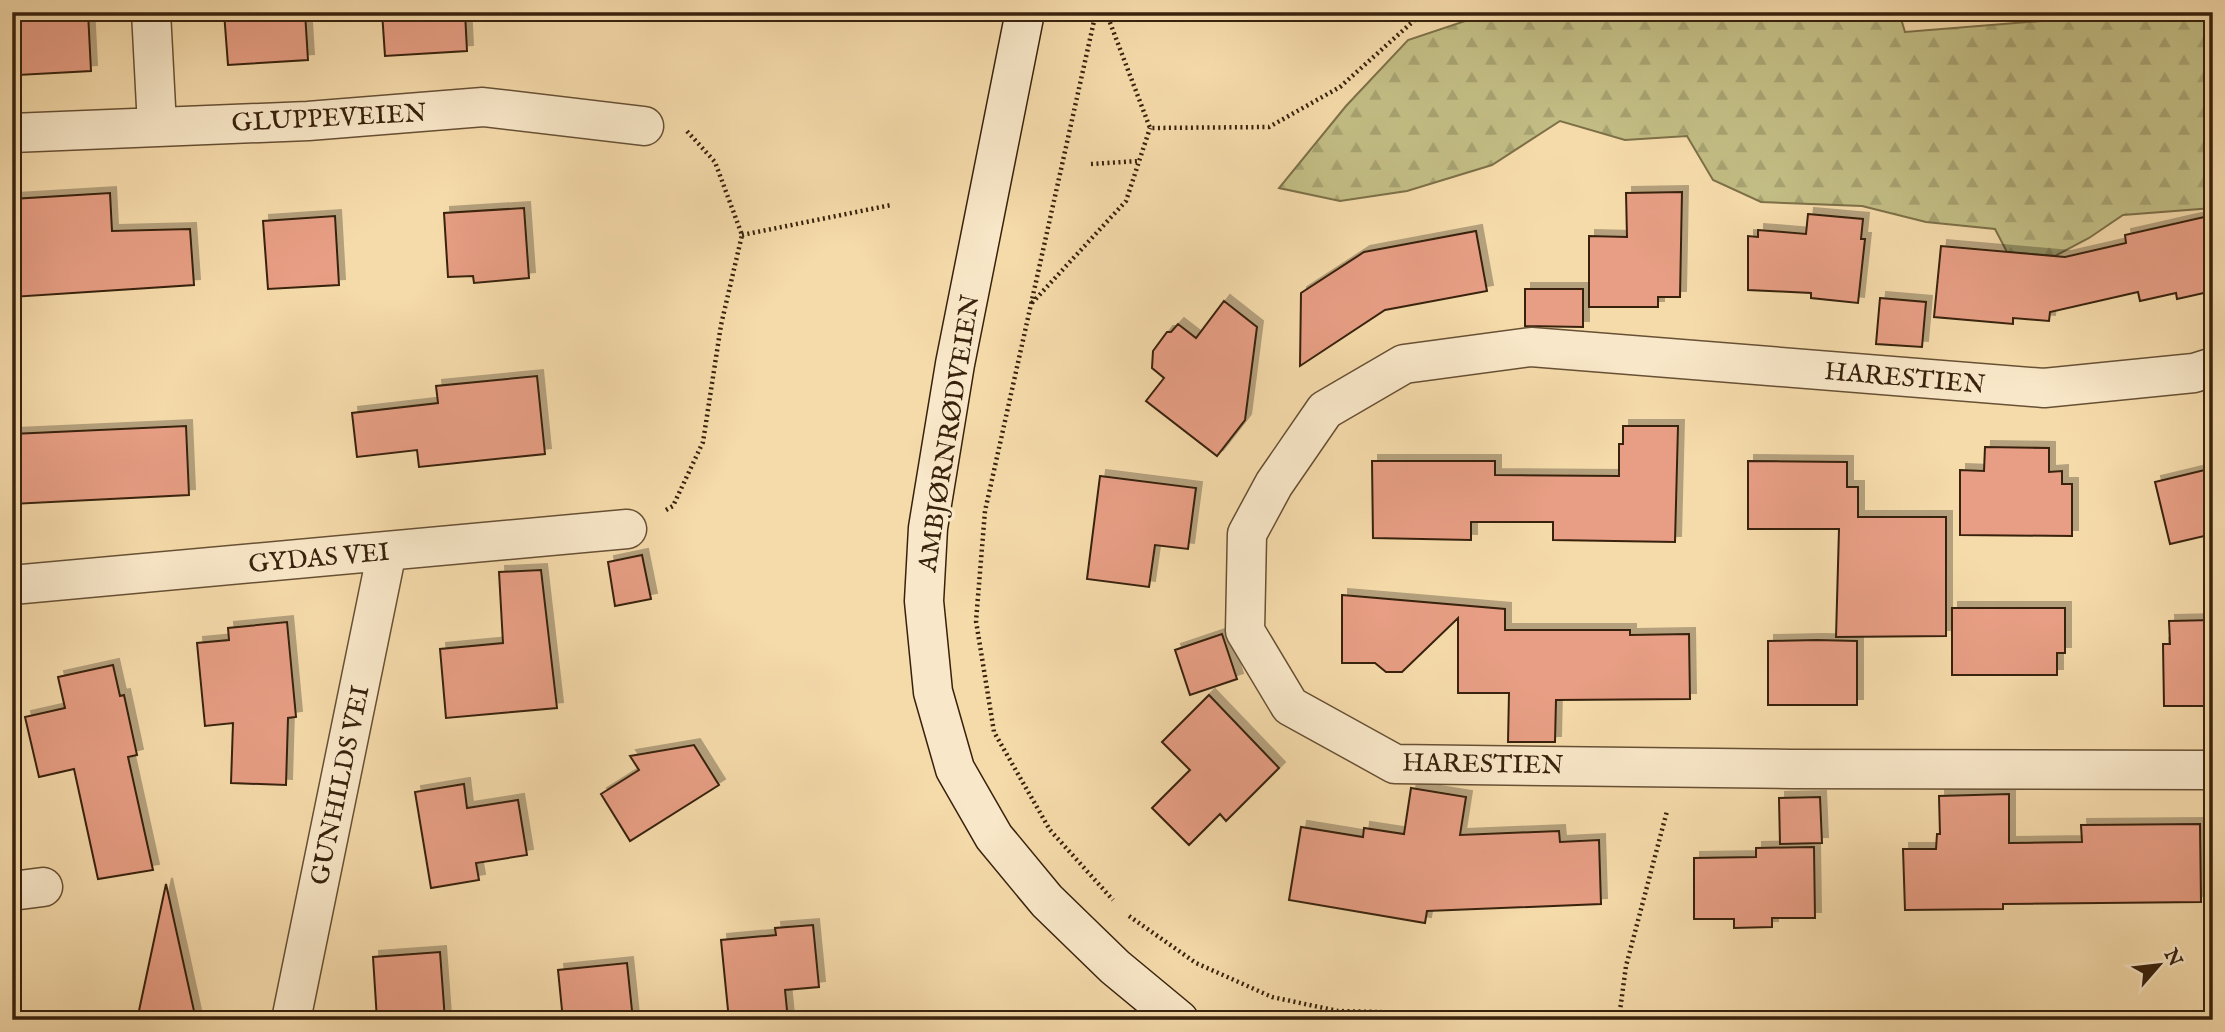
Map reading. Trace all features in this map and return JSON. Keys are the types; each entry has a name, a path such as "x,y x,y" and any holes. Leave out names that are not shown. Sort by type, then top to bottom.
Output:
{"street":[{"path":"151,12 157,126"},
{"name":"AMBJØRNRØDVEIEN","path":"1026,12 955,364 928,528 924,601 933,692 955,769 994,837 1047,901 1115,967 1179,1020"},
{"name":"GLUPPEVEIEN","path":"12,133 308,121 483,107 644,127"},
{"name":"HARESTIEN","path":"2213,367 2194,373 2044,388 1531,347 1404,364 1325,410 1274,484 1247,534 1245,631 1290,706 1395,764 1791,769 2213,769"},
{"name":"GYDAS VEI","path":"12,585 627,529"},
{"name":"GUNHILDS VEI","path":"291,1020 387,551"}],"path":[{"path":"1096,12 985,511 976,621 994,732 1050,830 1117,904"},
{"path":"1032,303 1126,201 1150,128 1106,12"},
{"path":"1150,128 1269,127 1340,87 1419,16 1429,12"},
{"path":"627,529 673,506 703,442 721,325 742,235 715,162 684,128 644,127"},
{"path":"1091,164 1139,161"},
{"path":"742,235 891,205"},
{"path":"1619,1018 1626,966 1679,766"},
{"path":"1126,914 1196,963 1272,997 1338,1011 1685,1020"}],"green space":[{"path":"1492,12 1899,12 1905,32 2150,12 2213,12 2213,208 2123,215 2089,238 2055,256 2007,252 1995,229 1926,222 1862,206 1761,202 1713,180 1687,136 1625,140 1560,121 1492,165 1407,191 1340,201 1279,188 1346,106 1408,40"}],"building":[{"path":"14,12 88,12 91,71 18,75"},
{"path":"224,12 305,12 308,60 228,65"},
{"path":"382,12 465,12 467,51 385,56"},
{"path":"1682,192 1680,297 1658,297 1658,307 1589,307 1589,236 1627,237 1626,193"},
{"path":"110,193 112,231 190,229 194,285 12,297 12,199"},
{"path":"524,208 529,278 474,283 473,276 448,277 444,213"},
{"path":"1808,214 1863,219 1861,239 1865,239 1858,303 1811,298 1811,293 1748,290 1748,236 1758,237 1758,230 1806,234"},
{"path":"2213,215 2213,291 2177,299 2176,293 2140,301 2138,292 2050,312 2049,321 2013,318 2013,324 1934,317 1941,246 2065,257 2126,243 2125,235"},
{"path":"335,216 339,285 268,289 263,221"},
{"path":"1476,231 1487,291 1385,310 1300,366 1301,293 1364,252"},
{"path":"1525,289 1583,289 1583,327 1525,326"},
{"path":"1880,298 1926,302 1922,347 1876,344"},
{"path":"1224,301 1257,327 1245,420 1217,456 1146,401 1164,378 1152,368 1153,351 1167,332 1171,332 1178,324 1196,338"},
{"path":"537,376 545,454 419,467 417,450 357,457 352,413 438,403 436,386"},
{"path":"186,426 189,495 12,504 12,434"},
{"path":"1623,426 1678,426 1675,542 1553,540 1553,522 1471,522 1471,540 1373,538 1372,461 1495,461 1495,475 1619,476 1619,444 1623,444"},
{"path":"1985,447 2049,448 2049,472 2062,471 2062,484 2072,484 2072,536 1960,535 1960,470 1984,471"},
{"path":"1748,461 1847,462 1847,487 1858,487 1858,517 1946,517 1946,636 1836,637 1839,529 1748,529"},
{"path":"2213,468 2213,534 2170,544 2155,482"},
{"path":"1100,476 1196,488 1188,549 1155,545 1149,587 1087,579"},
{"path":"642,555 651,599 615,606 608,562"},
{"path":"541,570 557,708 446,718 440,649 503,643 499,572"},
{"path":"1342,595 1505,609 1505,630 1630,630 1630,635 1689,634 1690,699 1556,700 1555,742 1508,742 1509,693 1458,693 1458,618 1402,672 1386,672 1375,663 1342,663"},
{"path":"1952,608 2065,608 2065,653 2057,653 2057,675 1952,675"},
{"path":"2213,620 2213,706 2164,706 2163,644 2170,644 2169,621"},
{"path":"287,622 296,717 288,718 286,785 231,783 233,723 205,726 197,643 229,640 228,628"},
{"path":"1222,634 1237,679 1190,695 1175,650"},
{"path":"1768,641 1857,641 1857,705 1768,705"},
{"path":"113,665 120,696 124,695 137,755 128,757 153,870 98,879 74,769 39,777 25,717 65,708 58,677"},
{"path":"1209,695 1279,768 1226,821 1220,814 1189,845 1152,808 1190,770 1162,742"},
{"path":"694,745 719,785 630,841 601,794 639,770 630,756"},
{"path":"464,784 467,808 518,800 527,855 476,863 479,880 431,888 415,792"},
{"path":"1411,788 1466,797 1460,835 1559,831 1560,842 1599,840 1601,904 1427,911 1425,923 1289,900 1301,827 1363,837 1364,828 1404,834"},
{"path":"2009,794 2009,843 2082,842 2081,825 2200,824 2201,902 2003,904 2003,909 1905,910 1903,849 1936,849 1937,834 1940,834 1939,796"},
{"path":"1820,797 1822,843 1780,844 1779,798"},
{"path":"1814,847 1815,918 1772,918 1772,927 1734,928 1734,919 1694,919 1694,858 1756,857 1756,848"},
{"path":"166,884 196,1020 137,1020"},
{"path":"813,925 819,987 785,990 788,1020 729,1020 721,940 776,935 775,928"},
{"path":"440,952 445,1020 377,1020 373,957"},
{"path":"627,963 633,1020 563,1020 558,970"}]}
